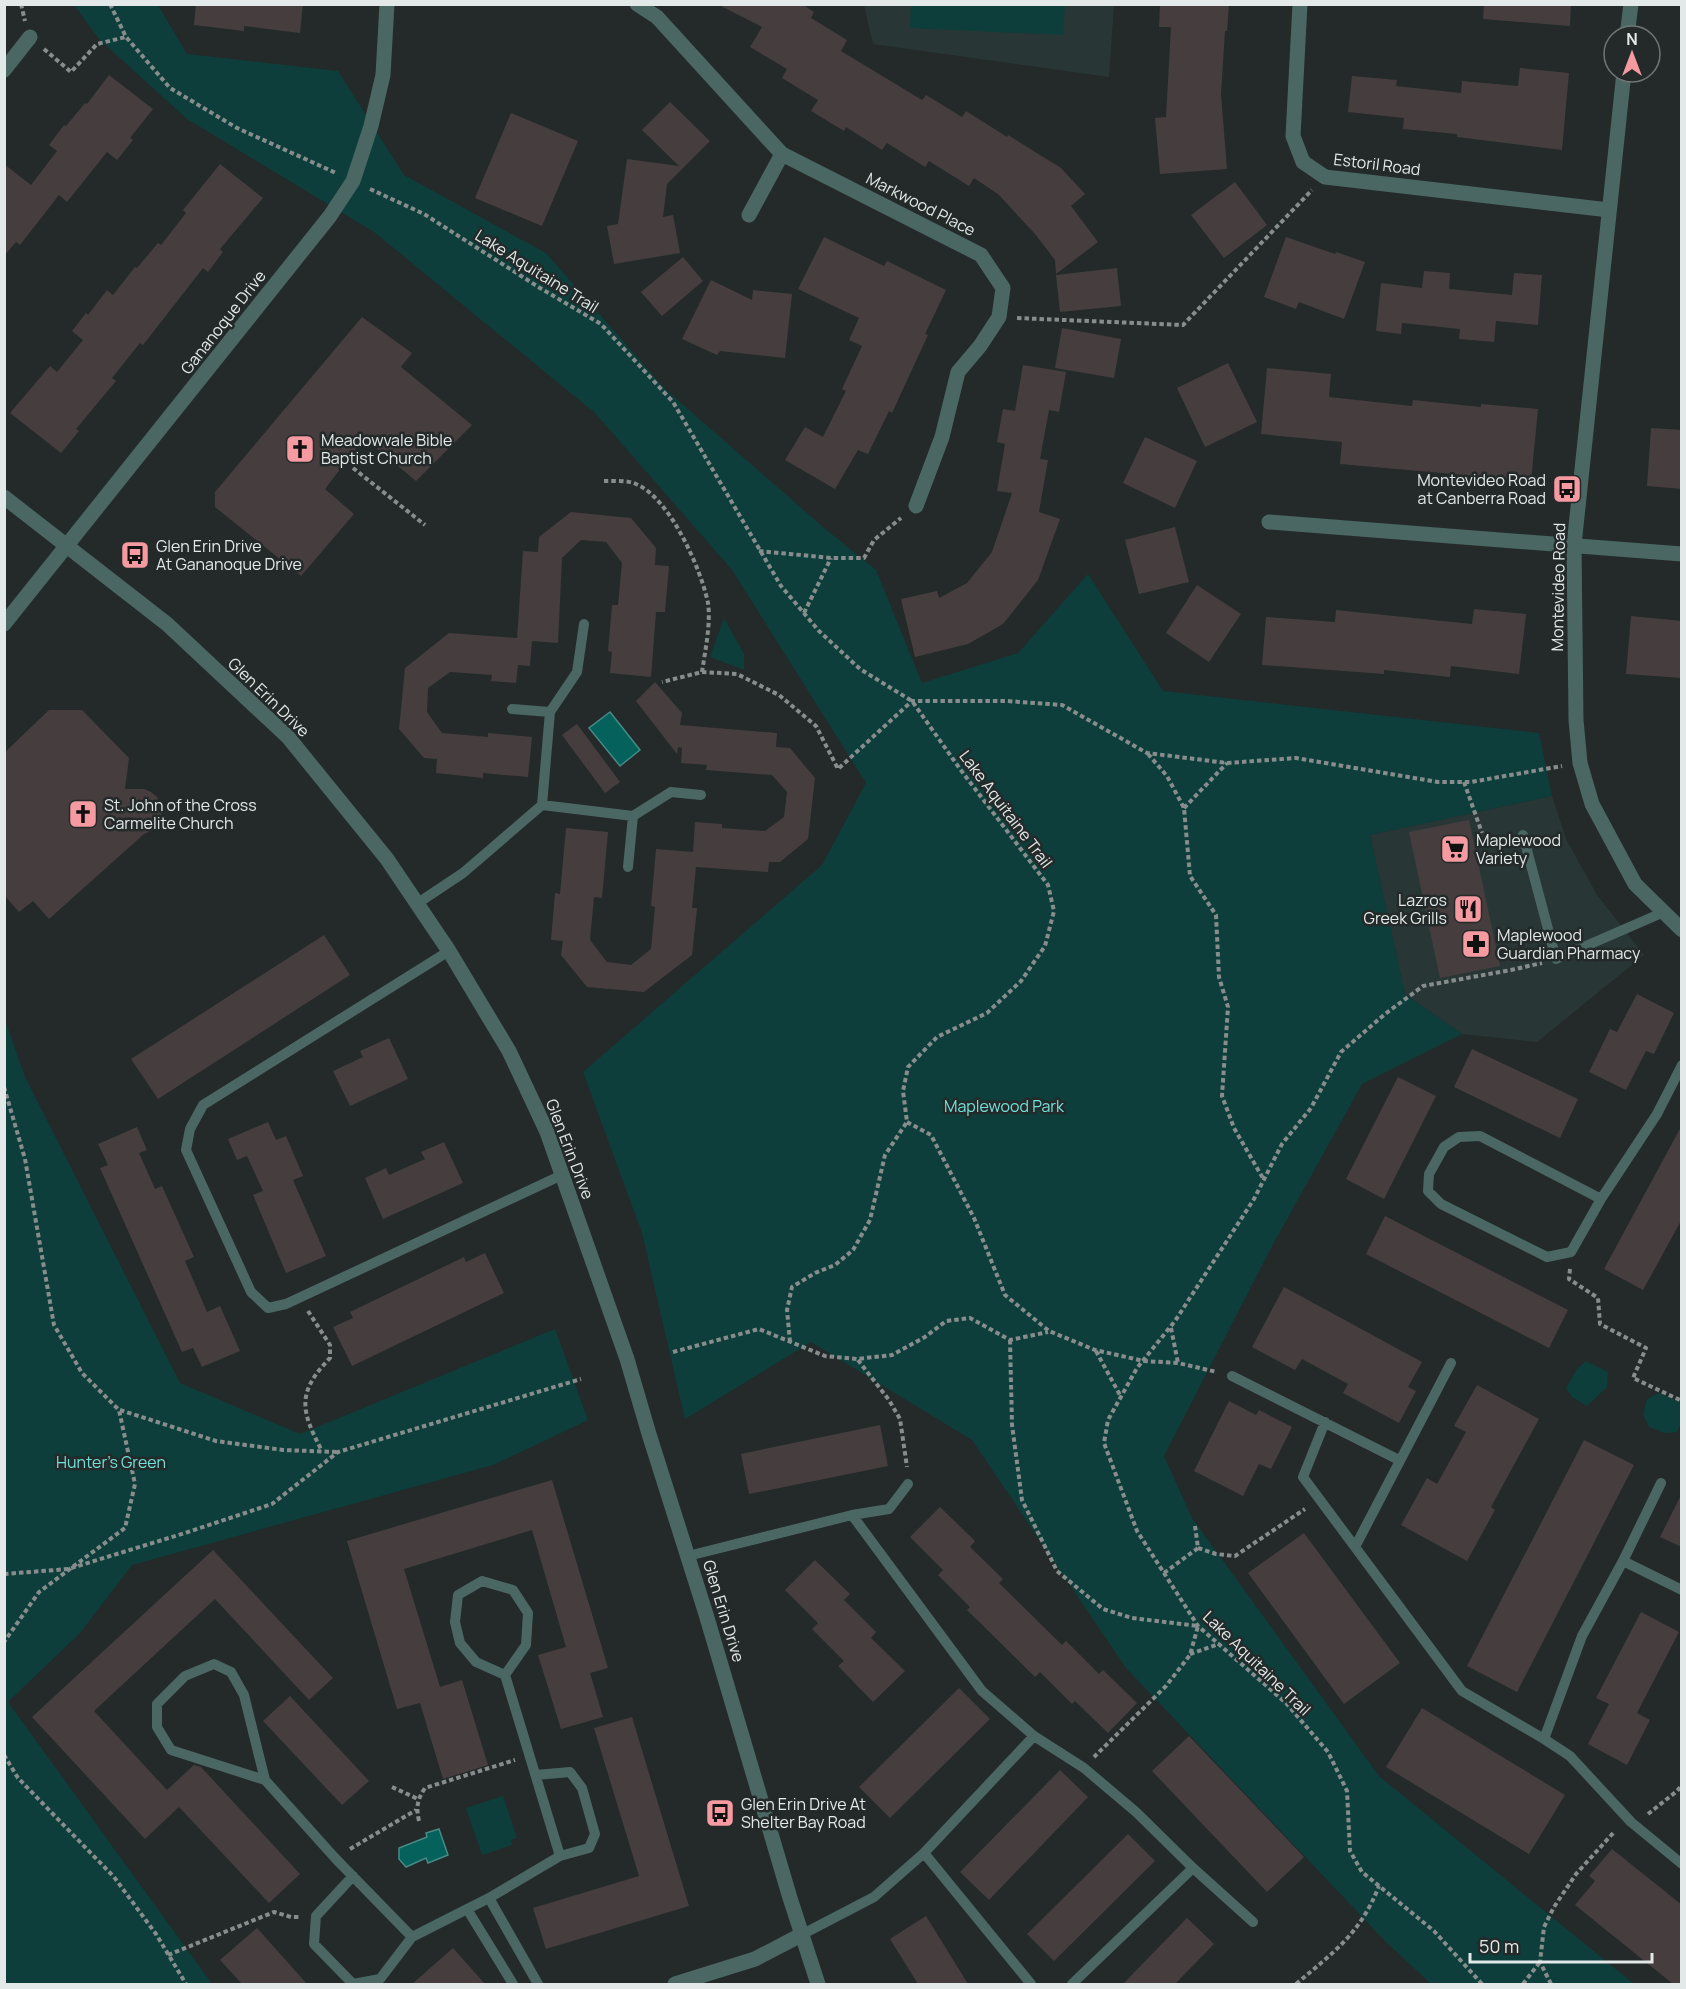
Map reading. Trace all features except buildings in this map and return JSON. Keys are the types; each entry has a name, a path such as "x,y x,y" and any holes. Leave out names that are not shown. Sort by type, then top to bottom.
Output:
{"street":[{"name":"Gananoque Drive","path":"4,624 330,216 353,181 371,126 383,75 387,4"},
{"name":"Markwood Place","path":"637,4 657,17 783,154 981,255 1003,288 999,317 980,346 958,372 942,437 916,506"},
{"name":"Estoril Road","path":"1300,4 1293,136 1303,162 1325,177 1609,210"},
{"path":"1628,24 1631,4"},
{"path":"4,70 30,37"},
{"name":"Montevideo Road","path":"1622,84 1574,545 1576,720 1580,762 1592,804 1635,884 1682,930"},
{"path":"749,216 783,154"},
{"name":"Glen Erin Drive","path":"4,497 167,624 288,737 387,859 449,951 509,1051 547,1132 627,1359 801,1935 818,1984"},
{"path":"1269,522 1682,554"},
{"path":"675,1984 755,1959 801,1935"}],"lane":[{"path":"417,903 463,873 542,805 550,712 578,672 584,624"},
{"path":"512,709 550,712"},
{"path":"542,805 633,816 671,792 701,795"},
{"path":"628,867 633,816"},
{"path":"1523,835 1556,959 1664,912"},
{"path":"449,951 203,1105 190,1129 186,1150 251,1292 268,1308 286,1304 562,1175"},
{"path":"1601,1199 1480,1136 1459,1137 1444,1147 1429,1174 1428,1191 1441,1204 1547,1257 1571,1252 1601,1199 1656,1114 1682,1065"},
{"path":"1355,1547 1451,1363"},
{"path":"1232,1376 1399,1460"},
{"path":"1325,1422 1303,1477 1462,1691 1570,1756 1631,1822 1682,1864"},
{"path":"1544,1739 1582,1636 1623,1561 1661,1483"},
{"path":"688,1556 852,1515 889,1509 908,1484"},
{"path":"852,1515 982,1691 1034,1736 1084,1768 1136,1812 1253,1922"},
{"path":"1623,1561 1682,1590"},
{"path":"482,1581 513,1590 528,1613 526,1645 505,1674 476,1662 460,1643 455,1622 458,1595 482,1581"},
{"path":"265,1780 171,1750 157,1727 157,1704 185,1676 214,1664 231,1672 244,1695 265,1780 335,1858 412,1937"},
{"path":"505,1674 560,1856"},
{"path":"801,1935 874,1897 924,1853 1034,1736"},
{"path":"352,1876 316,1916 314,1944 353,1984 380,1979 412,1937 489,1898 560,1856 589,1848 595,1834 582,1788 570,1772 536,1775"},
{"path":"924,1853 1031,1984"},
{"path":"1072,1984 1193,1868"},
{"path":"489,1898 538,1984"},
{"path":"467,1909 513,1984"}],"path":[{"name":"Lake Aquitaine Trail","path":"110,4 126,37 170,88 237,129 424,214 601,324 673,402 781,586 819,631 860,669 912,701 960,769 1048,885 1054,911 1045,946 1021,981 987,1012 937,1037 908,1067 903,1091 907,1122"},
{"path":"30,37 71,72 97,44 126,37"},
{"path":"999,317 1183,325 1325,177"},
{"path":"353,468 425,525"},
{"path":"604,480 634,483 651,493 673,521 698,568 708,605 702,672"},
{"path":"759,550 831,558 864,558 874,540 916,506"},
{"path":"804,613 831,558"},
{"path":"662,682 702,672 737,674 779,695 816,726 838,769 912,701 1007,701 1062,705 1148,753 1167,776 1184,808 1190,876 1216,915 1219,976 1228,1007 1222,1096 1234,1128 1264,1180"},
{"path":"1148,753 1227,762 1296,758 1438,782 1464,782 1580,762"},
{"path":"1184,808 1227,762"},
{"path":"1464,782 1482,832"},
{"name":"Lake Aquitaine Trail","path":"1482,1984 1434,1931 1362,1872 1350,1851 1347,1791 1328,1752 1286,1703 1198,1626 1137,1531 1104,1443 1108,1420 1121,1396 1144,1360 1170,1328 1254,1199 1282,1144 1311,1108 1341,1052 1385,1014 1423,986 1511,970 1556,959"},
{"path":"4,1087 25,1160 54,1325 82,1373 119,1410 216,1442 283,1450 338,1452 581,1379"},
{"path":"790,1342 787,1310 792,1287 815,1273 835,1265 853,1250 870,1220 885,1155 907,1122 931,1135 974,1218 1005,1295 1049,1331 1095,1350 1144,1360 1178,1363 1232,1376"},
{"path":"1571,1252 1569,1279 1598,1298 1600,1324 1646,1348 1633,1378 1682,1401"},
{"path":"300,1298 330,1345 330,1358 318,1370 307,1392 304,1406 307,1423 322,1451"},
{"path":"673,1352 759,1329 825,1356 857,1359 892,1355 925,1337 946,1321 969,1318 1010,1340 1049,1331"},
{"path":"1170,1328 1178,1363"},
{"path":"1010,1340 1012,1425 1022,1500 1057,1570 1103,1609 1132,1618 1198,1626 1190,1655 1166,1686 1084,1768"},
{"path":"1095,1350 1121,1396"},
{"path":"857,1359 889,1400 900,1419 908,1484"},
{"path":"4,1642 39,1592 125,1528 135,1484 119,1410"},
{"path":"4,1574 68,1569 272,1504 338,1452"},
{"path":"1198,1548 1216,1554 1235,1556 1320,1498"},
{"path":"1195,1526 1198,1548"},
{"path":"1164,1573 1198,1548"},
{"path":"1190,1655 1219,1644"},
{"path":"4,1755 18,1778 114,1877 156,1934 186,1984"},
{"path":"419,1821 416,1810 417,1799 425,1788 530,1755"},
{"path":"1523,1984 1540,1962 1544,1927 1576,1874 1617,1829 1648,1814 1682,1785"},
{"path":"392,1787 417,1799"},
{"path":"335,1858 416,1810"},
{"path":"1296,1984 1342,1945 1359,1926 1379,1886"},
{"path":"168,1955 274,1912 291,1917 316,1916"},
{"path":"1540,1962 1551,1984"}],"shaded area":[{"path":"864,5 1114,5 1109,77 873,44"},
{"path":"610,712 640,750 620,766 589,728"},
{"path":"1552,796 1566,839 1597,895 1644,955 1537,1042 1462,1034 1405,994 1370,835"},
{"path":"439,1829 448,1855 428,1863 426,1858 406,1867 399,1859 399,1848 427,1837 426,1833"}],"green space":[{"name":"Maplewood Park","path":"74,5 158,5 187,54 338,71 404,175 546,253 665,389 823,527 876,570 922,683 1018,653 1088,574 1163,691 1539,733 1552,796 1370,835 1405,994 1462,1034 1362,1084 1271,1248 1164,1456 1192,1518 1379,1776 1634,1984 1431,1984 1386,1942 1126,1668 972,1440 811,1342 685,1419 642,1233 583,1072 822,865 866,783 732,570 595,413 374,232 187,119 99,39"},
{"path":"911,5 1065,5 1063,35 910,28"},
{"path":"724,618 744,654 744,670 710,657"},
{"name":"Hunter's Green","path":"5,1020 25,1077 180,1383 300,1434 555,1329 588,1420 493,1465 132,1565 80,1633 8,1702 212,1984 5,1984"},
{"path":"1586,1361 1608,1372 1607,1387 1587,1406 1572,1397 1566,1388 1577,1369"},
{"path":"1659,1393 1681,1403 1681,1423 1677,1432 1665,1433 1649,1427 1643,1414 1647,1399"},
{"path":"503,1796 517,1838 511,1840 512,1845 482,1855 466,1808"}],"place":[{"name":"Meadowvale Bible Baptist Church","path":"300,449"},
{"name":"Montevideo Road at Canberra Road","path":"1567,489"},
{"name":"Glen Erin Drive At Gananoque Drive","path":"135,555"},
{"name":"St. John of the Cross Carmelite Church","path":"83,814"},
{"name":"Maplewood Variety","path":"1455,849"},
{"name":"Lazros Greek Grills","path":"1468,909"},
{"name":"Maplewood Guardian Pharmacy","path":"1476,944"},
{"name":"Glen Erin Drive At Shelter Bay Road","path":"720,1813"}]}
